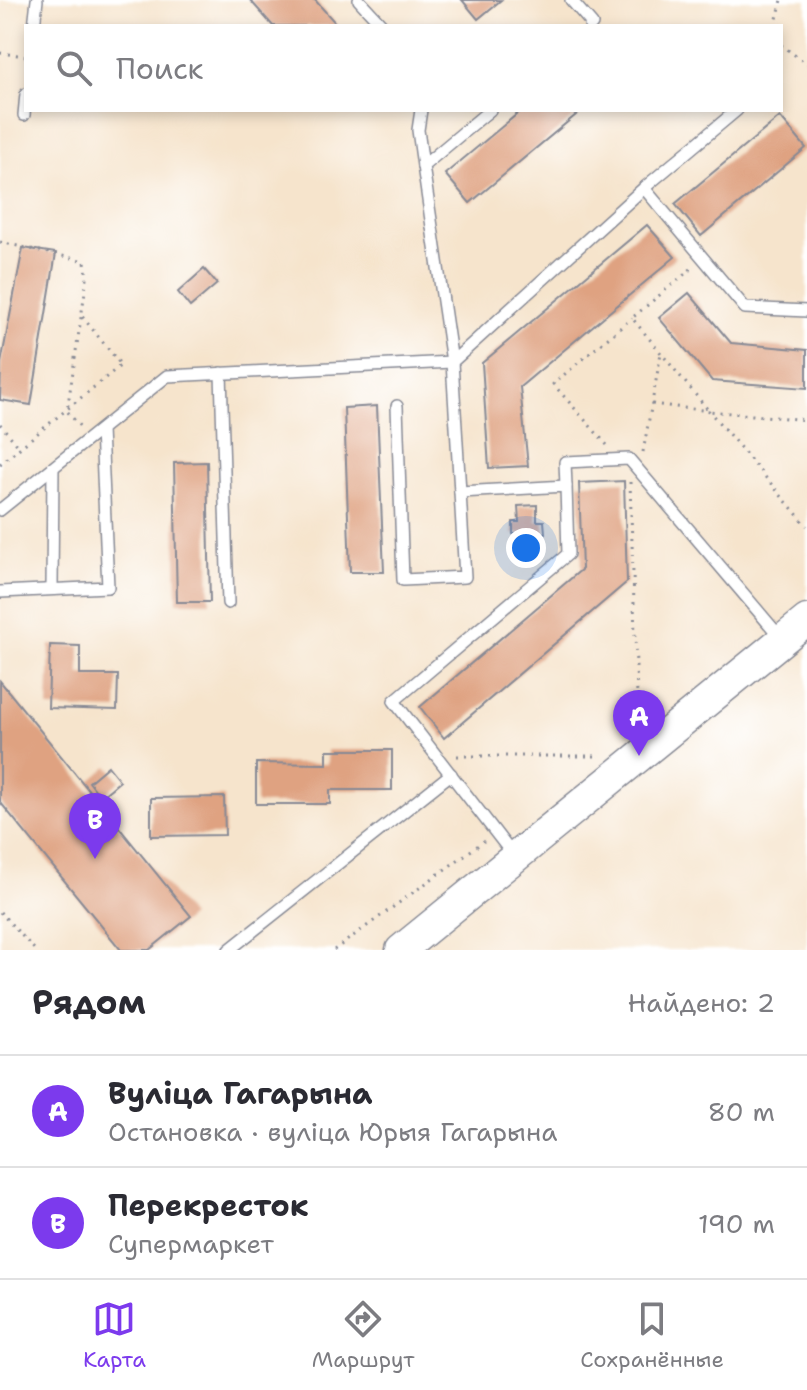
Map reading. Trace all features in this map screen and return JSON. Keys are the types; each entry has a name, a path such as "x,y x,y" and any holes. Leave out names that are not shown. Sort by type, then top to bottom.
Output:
{"main road":[{"path":"401,950 807,620"}],"lane":[{"path":"34,24 37,0"},
{"path":"359,0 381,24"},
{"path":"571,0 592,24"},
{"path":"397,406 403,580 465,577 452,362 418,130 421,112"},
{"path":"423,166 488,112"},
{"path":"0,510 167,376 452,362 644,188 735,112"},
{"path":"644,188 745,308 807,311"},
{"path":"221,373 228,603"},
{"path":"0,592 108,587 101,430"},
{"path":"515,858 394,701 568,554 565,462 624,459 639,471 782,640"},
{"path":"52,589 53,468"},
{"path":"460,492 566,486"},
{"path":"229,950 451,774"}],"path":[{"path":"776,24 782,0"},
{"path":"783,46 807,64"},
{"path":"0,53 24,56"},
{"path":"0,242 85,261 87,278 67,411 90,438"},
{"path":"638,729 624,459 553,384 703,258"},
{"path":"0,464 121,365 81,315"},
{"path":"632,318 807,526"},
{"path":"639,471 661,352"},
{"path":"652,404 807,420"},
{"path":"0,424 20,448"},
{"path":"436,756 605,756"},
{"path":"334,950 496,833"},
{"path":"0,912 35,950"}],"building":[{"path":"250,0 315,0 336,24 271,24"},
{"path":"462,0 501,0 478,19"},
{"path":"520,112 580,112 470,203 445,174"},
{"path":"780,117 806,148 701,236 675,204"},
{"path":"647,225 675,257 520,387 528,466 489,468 482,363"},
{"path":"23,248 56,253 31,405 0,400 1,363"},
{"path":"204,269 217,284 190,307 178,292"},
{"path":"689,293 731,343 807,350 807,388 712,381 659,318"},
{"path":"377,406 384,572 350,572 344,408"},
{"path":"207,462 210,602 177,602 174,463"},
{"path":"624,481 627,582 444,738 420,707 582,569 579,483"},
{"path":"537,505 537,521 544,521 545,533 513,534 513,522 519,522 518,506"},
{"path":"50,645 80,646 80,675 118,675 117,710 48,708"},
{"path":"0,681 191,916 149,950 121,950 0,802"},
{"path":"327,750 392,750 392,790 330,790 330,804 256,804 256,763 327,764"},
{"path":"108,766 120,781 101,797 89,782"},
{"path":"224,797 225,835 151,836 151,798"}],"place":[{"name":"Вуліца Гагарына","path":"639,756"},
{"name":"Перекресток","path":"95,859"}]}
